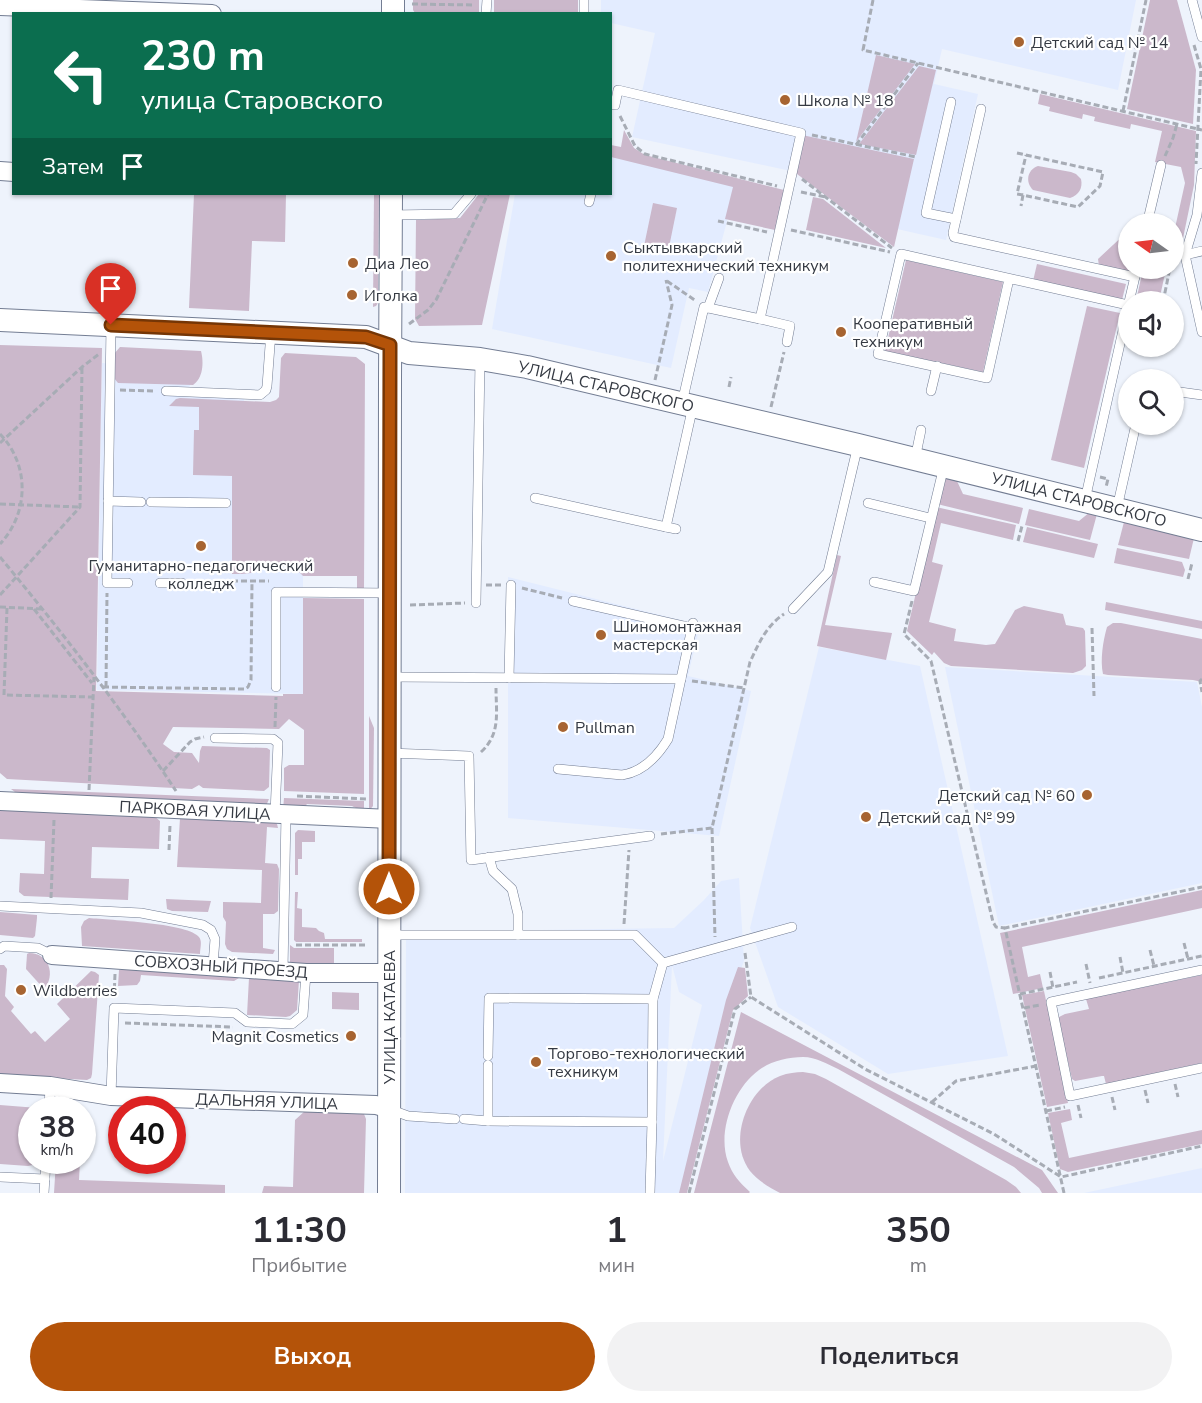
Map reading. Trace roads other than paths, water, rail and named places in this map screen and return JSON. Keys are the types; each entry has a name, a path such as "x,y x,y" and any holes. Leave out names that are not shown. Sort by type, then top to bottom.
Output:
{"street":[{"path":"0,6 159,12"},
{"name":"УЛИЦА КАТАЕВА","path":"389,1193 391,204"},
{"name":"УЛИЦА СТАРОВСКОГО","path":"0,320 110,335 271,332 366,337 409,353 480,359 527,367 858,445 1202,530"},
{"name":"ПАРКОВАЯ УЛИЦА","path":"0,801 390,819"},
{"name":"СОВХОЗНЫЙ ПРОЕЗД","path":"52,955 306,972 389,973"},
{"name":"ДАЛЬНЯЯ УЛИЦА","path":"0,1083 50,1086 111,1096"},
{"name":"ДАЛЬНЯЯ УЛИЦА","path":"186,1099 376,1105 389,1109"}],"lane":[{"path":"1192,0 1202,38"},
{"path":"613,105 618,90 801,133 760,319"},
{"path":"951,102 926,213 956,219"},
{"path":"981,109 953,233 954,237 1118,269"},
{"path":"1150,213 1161,165"},
{"path":"1202,173 1197,215 1185,255 1202,332"},
{"path":"462,195 462,205"},
{"path":"391,204 454,214 470,195"},
{"path":"1194,223 1202,214"},
{"path":"1185,255 1202,251"},
{"path":"1010,279 987,378 878,354 901,254 1118,303"},
{"path":"535,498 671,528 687,405 706,307 719,278"},
{"path":"706,307 790,326 787,342"},
{"path":"166,391 260,395 264,393 267,386 271,332"},
{"path":"110,335 107,583 128,583"},
{"path":"1085,500 1118,350"},
{"path":"476,603 480,359"},
{"path":"931,391 937,366"},
{"path":"1184,393 1202,396"},
{"path":"915,459 921,430"},
{"path":"1117,508 1134,435"},
{"path":"793,609 828,572 858,445"},
{"path":"874,582 914,591 944,466"},
{"path":"108,501 226,502"},
{"path":"868,503 930,518"},
{"path":"160,583 182,583"},
{"path":"509,678 511,585"},
{"path":"276,687 276,592 390,593"},
{"path":"558,769 631,774 648,763 663,747 668,739 692,626 573,601"},
{"path":"389,676 681,679"},
{"path":"215,738 274,739 278,743 283,970"},
{"path":"389,753 470,756 471,860 650,836"},
{"path":"489,857 493,871 513,889 518,914 518,935"},
{"path":"0,906 141,913 203,926 211,930 215,939 213,965"},
{"path":"663,963 792,927"},
{"path":"389,935 635,935 663,963"},
{"path":"0,949 4,946 38,948 52,955"},
{"path":"650,1193 653,999 663,963"},
{"path":"1202,970 1053,1002 1070,1096 1202,1068"},
{"path":"111,1096 114,1008 235,1013 247,1022 292,1024 303,1015 306,972"},
{"path":"488,1121 489,998 653,999"},
{"path":"50,1086 50,1096"},
{"path":"389,1109 408,1116 488,1121 652,1122"},
{"path":"44,1193 45,1174"},
{"path":"0,1177 45,1179"}],"place":[{"name":"Детский сад № 14","path":"1019,42"},
{"name":"Школа № 18","path":"785,100"},
{"name":"Сыктывкарский политехнический техникум","path":"611,256"},
{"name":"Диа Лео","path":"353,263"},
{"name":"Иголка","path":"352,295"},
{"name":"Кооперативный техникум","path":"841,332"},
{"name":"Гуманитарно-педагогический колледж","path":"201,546"},
{"name":"Шиномонтажная мастерская","path":"601,635"},
{"name":"Pullman","path":"563,727"},
{"name":"Детский сад № 60","path":"1087,795"},
{"name":"Детский сад № 99","path":"866,817"},
{"name":"Wildberries","path":"21,990"},
{"name":"Magnit Cosmetics","path":"351,1036"},
{"name":"Торгово-технологический техникум","path":"536,1062"}]}
